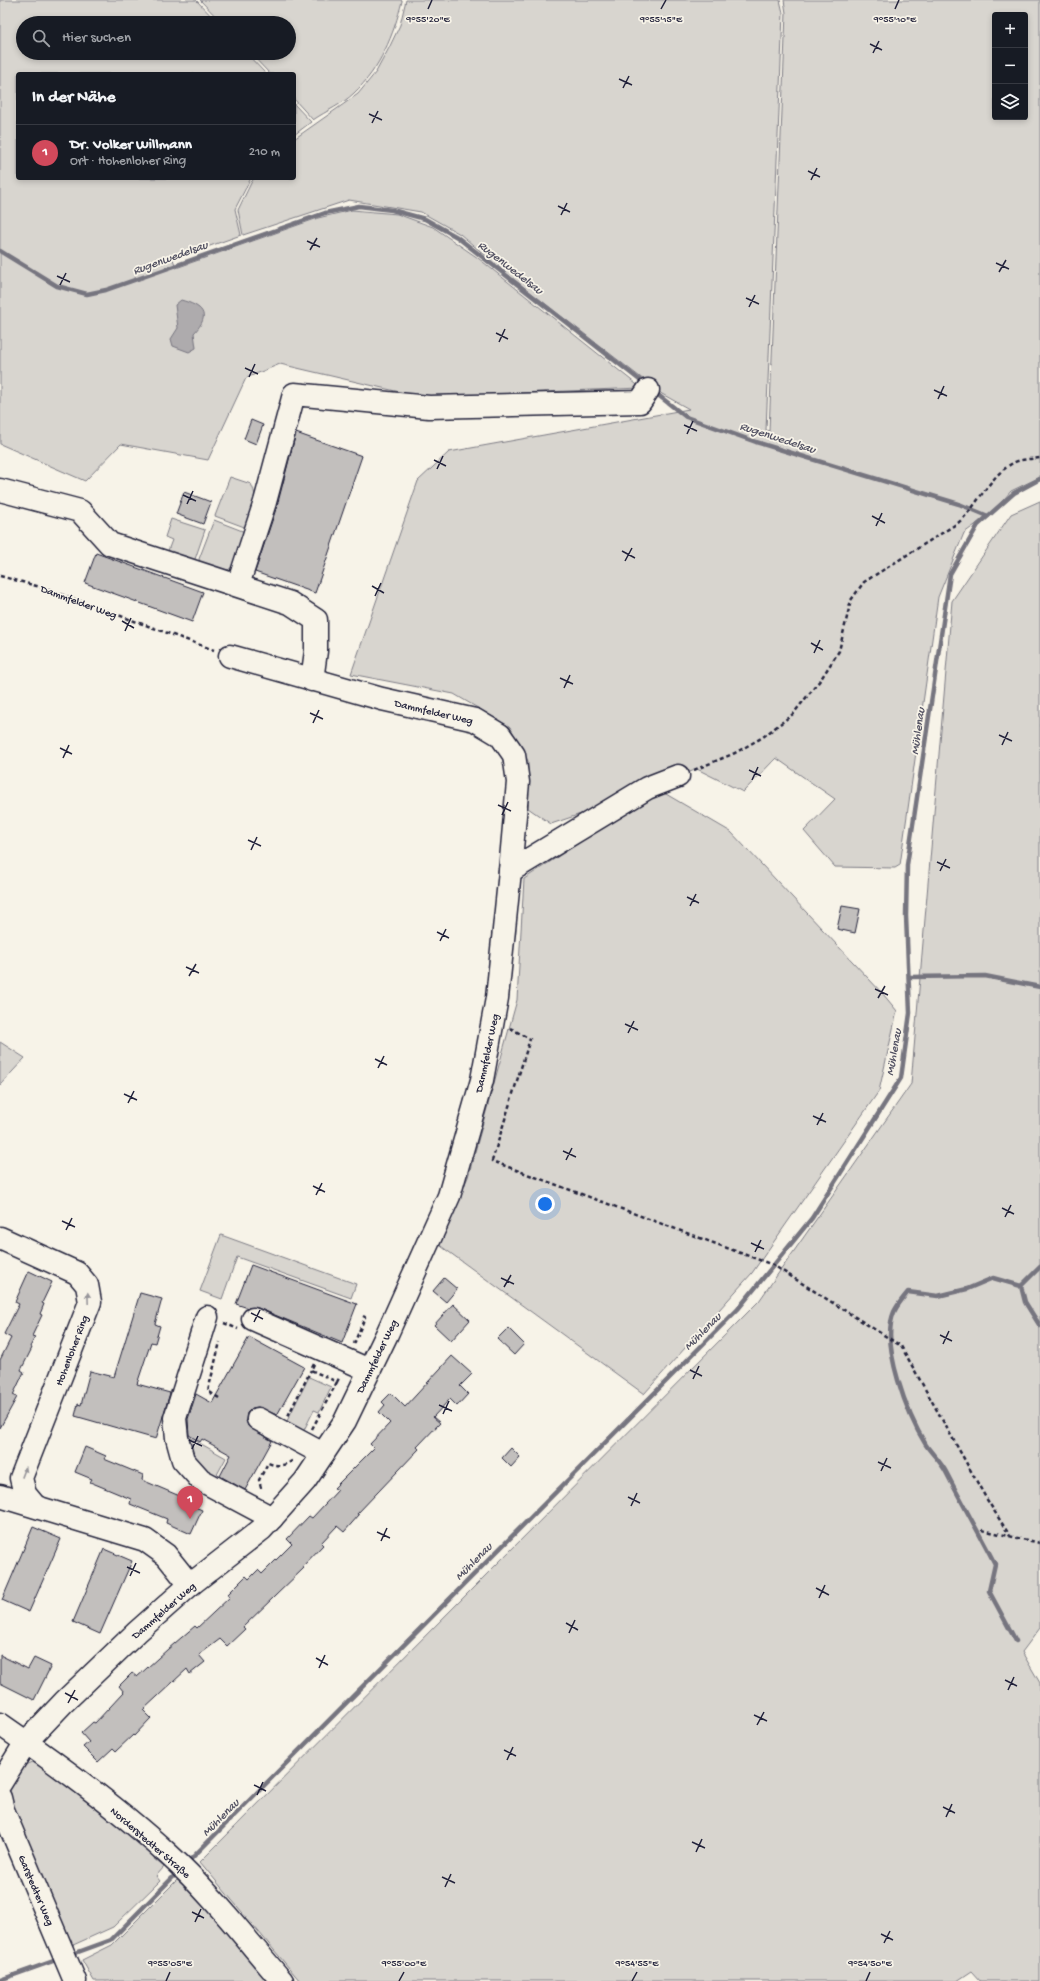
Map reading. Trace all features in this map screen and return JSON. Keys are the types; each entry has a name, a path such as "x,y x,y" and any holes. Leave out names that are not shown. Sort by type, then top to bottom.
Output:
{"street":[{"path":"238,585 265,502 294,394 430,407 640,402 648,390"},
{"path":"0,490 80,511 110,544 290,603 316,620 316,651 312,680"},
{"name":"Dammfelder Weg","path":"26,1742 137,1632 190,1585 262,1529 305,1481 345,1421 387,1334 449,1196 482,1080 493,1018 510,871 518,782 514,755 500,735 475,720 446,712 382,699 230,656"},
{"path":"510,871 647,788 678,776"},
{"name":"Hohenloher Ring","path":"0,1238 77,1273 87,1285 90,1302 21,1478 24,1494 35,1506"},
{"path":"254,1319 369,1370"},
{"path":"216,1320 175,1418 177,1438 183,1460 201,1480 272,1518"},
{"path":"258,1419 323,1454"},
{"path":"0,1496 145,1540 166,1555 190,1585"},
{"name":"Norderstedter Straße","path":"0,1724 81,1781 168,1854 202,1888 282,1981"},
{"path":"0,1784 26,1742"},
{"name":"Garstedter Weg","path":"0,1798 3,1810 73,1976"}],"path":[{"path":"678,776 735,753 763,737 793,714 839,651 851,600 864,582 965,516 997,475 1013,463 1040,458"},
{"name":"Dammfelder Weg","path":"0,576 44,588 230,656"},
{"path":"493,1018 530,1039 492,1161 773,1265 901,1346 986,1498 1010,1536"},
{"path":"216,1320 239,1329 245,1316 254,1319"},
{"path":"347,1360 365,1317 363,1316"},
{"path":"216,1320 223,1331"},
{"path":"219,1398 208,1392 221,1339"},
{"path":"280,1431 311,1370"},
{"path":"261,1488 259,1480 268,1463 281,1466 290,1463 298,1455 337,1382"},
{"path":"982,1530 1040,1542"}],"shaded area":[{"path":"0,0 196,0 211,16 16,16 16,60 253,60 264,72 16,72 16,180 250,180 235,209 241,235 173,259 176,268 318,218 352,210 397,214 433,227 478,258 641,388 421,397 280,364 246,378 208,460 121,444 85,481 0,444"},
{"path":"200,0 402,0 395,26 385,50 379,62 363,84 350,97 313,120 296,101 296,72 268,72 257,60 296,60 296,16 215,16"},
{"path":"406,0 780,0 783,13 766,430 769,431 786,13 784,0 1040,0 1040,477 1011,491 993,512 964,533 938,597 900,865 895,868 835,867 804,831 835,799 776,758 743,792 697,769 631,797 551,824 528,808 528,761 510,727 454,694 351,674 418,481 449,452 689,409 662,394 507,274 460,234 421,212 349,200 243,235 238,210 252,181 296,180 296,138 358,94 376,72 400,25"},
{"path":"296,106 311,122 296,133"},
{"path":"181,300 199,308 203,316 203,321 194,333 196,348 189,352 173,346 171,339 178,328 175,305"},
{"path":"230,477 251,484 254,490 255,506 247,528 215,516"},
{"path":"1040,501 1040,1628 1022,1652 1040,1683 1040,1981 981,1981 972,1971 957,1981 300,1981 200,1862 759,1301 911,1084 952,601 1011,514"},
{"path":"171,519 205,530 193,565 166,556 172,540 165,537"},
{"path":"214,520 245,532 234,566 223,573 201,565 199,559"},
{"path":"659,790 731,832 883,994 897,1011 879,1091 752,1273 644,1394 438,1244 468,1177 517,1000 524,879"},
{"path":"0,1042 25,1058 0,1085"},
{"path":"221,1235 356,1284 351,1298 237,1257 222,1299 200,1291"},
{"path":"309,1377 331,1387 319,1412 314,1410 302,1434 285,1425"},
{"path":"180,1432 226,1458 214,1480 204,1474"},
{"path":"32,1762 63,1777 80,1789 156,1856 154,1859 164,1867 156,1876 160,1881 113,1927 71,1946 10,1800 10,1786 13,1776 20,1768"},
{"path":"177,1880 201,1899 268,1981 94,1981 82,1960 112,1945"}],"building":[{"path":"251,420 263,425 256,444 244,439"},
{"path":"296,433 362,456 315,593 255,572 277,506"},
{"path":"184,492 211,502 203,524 176,514"},
{"path":"96,553 203,592 192,622 85,583"},
{"path":"842,906 860,909 855,933 837,929"},
{"path":"251,1265 357,1304 342,1343 258,1308 248,1308 236,1304"},
{"path":"29,1271 52,1282 42,1303 44,1304 40,1314 42,1315 32,1336 35,1337 30,1347 32,1348 21,1370 24,1372 13,1395 17,1397 0,1428 0,1360 11,1338 4,1334 19,1304 15,1302"},
{"path":"444,1278 457,1289 446,1302 433,1291"},
{"path":"140,1293 162,1299 155,1324 160,1326 155,1343 151,1342 137,1384 170,1393 156,1439 75,1416 78,1404 81,1405 90,1371 114,1377"},
{"path":"453,1304 470,1320 451,1341 434,1325"},
{"path":"508,1328 524,1344 514,1355 497,1339"},
{"path":"249,1337 304,1367 277,1415 258,1407 252,1408 247,1413 246,1420 248,1426 272,1441 245,1490 220,1476 231,1455 202,1439 200,1442 189,1435 188,1419 196,1394 212,1403"},
{"path":"452,1356 472,1374 460,1386 468,1394 457,1406 450,1399 433,1417 440,1423 417,1447 419,1449 357,1514 359,1515 344,1532 337,1526 321,1543 323,1545 302,1567 304,1568 243,1627 245,1629 227,1646 220,1639 199,1655 205,1662 190,1674 187,1669 143,1710 151,1718 134,1736 133,1735 116,1751 113,1748 98,1762 83,1747 89,1742 81,1733 93,1722 95,1723 124,1692 119,1686 132,1673 137,1677 195,1626 197,1628 230,1597 227,1595 246,1576 249,1579 258,1570 262,1574 292,1544 287,1539 309,1516 312,1518 338,1490 334,1488 374,1448 370,1444 390,1423 379,1412 385,1405 382,1402 391,1393 405,1407"},
{"path":"85,1447 106,1456 104,1459 143,1475 142,1480 182,1497 181,1501 202,1510 191,1534 166,1523 167,1519 130,1504 131,1499 90,1482 92,1479 75,1472"},
{"path":"511,1448 520,1457 511,1467 502,1458"},
{"path":"33,1527 61,1539 29,1612 2,1600"},
{"path":"104,1549 132,1561 100,1634 73,1622"},
{"path":"0,1655 28,1669 34,1658 51,1666 34,1700 0,1683"}],"waterway":[{"name":"Rugenwedelsau","path":"0,251 57,286 87,294 106,290 325,213 359,206 392,210 425,219 457,237 646,385"},
{"name":"Rugenwedelsau","path":"653,391 686,417 756,442 959,504 988,516"},
{"name":"Mühlenau","path":"187,1863 738,1309 812,1218 901,1078 910,1013 906,916 907,865 950,574 978,525 1014,493 1040,479"},
{"path":"909,977 985,976 1040,987"},
{"path":"1016,1641 989,1591 995,1564 944,1468 926,1445 911,1417 893,1361 891,1326 895,1309 908,1292 938,1296 967,1289 993,1278 1021,1286 1040,1267"},
{"path":"1021,1286 1025,1302 1040,1326"},
{"name":"Mühlenau","path":"70,1955 111,1940 179,1871"},
{"name":"Mühlenau","path":"0,1980 59,1959"}],"place":[{"name":"Dr. Volker Willmann","path":"190,1519"}]}
